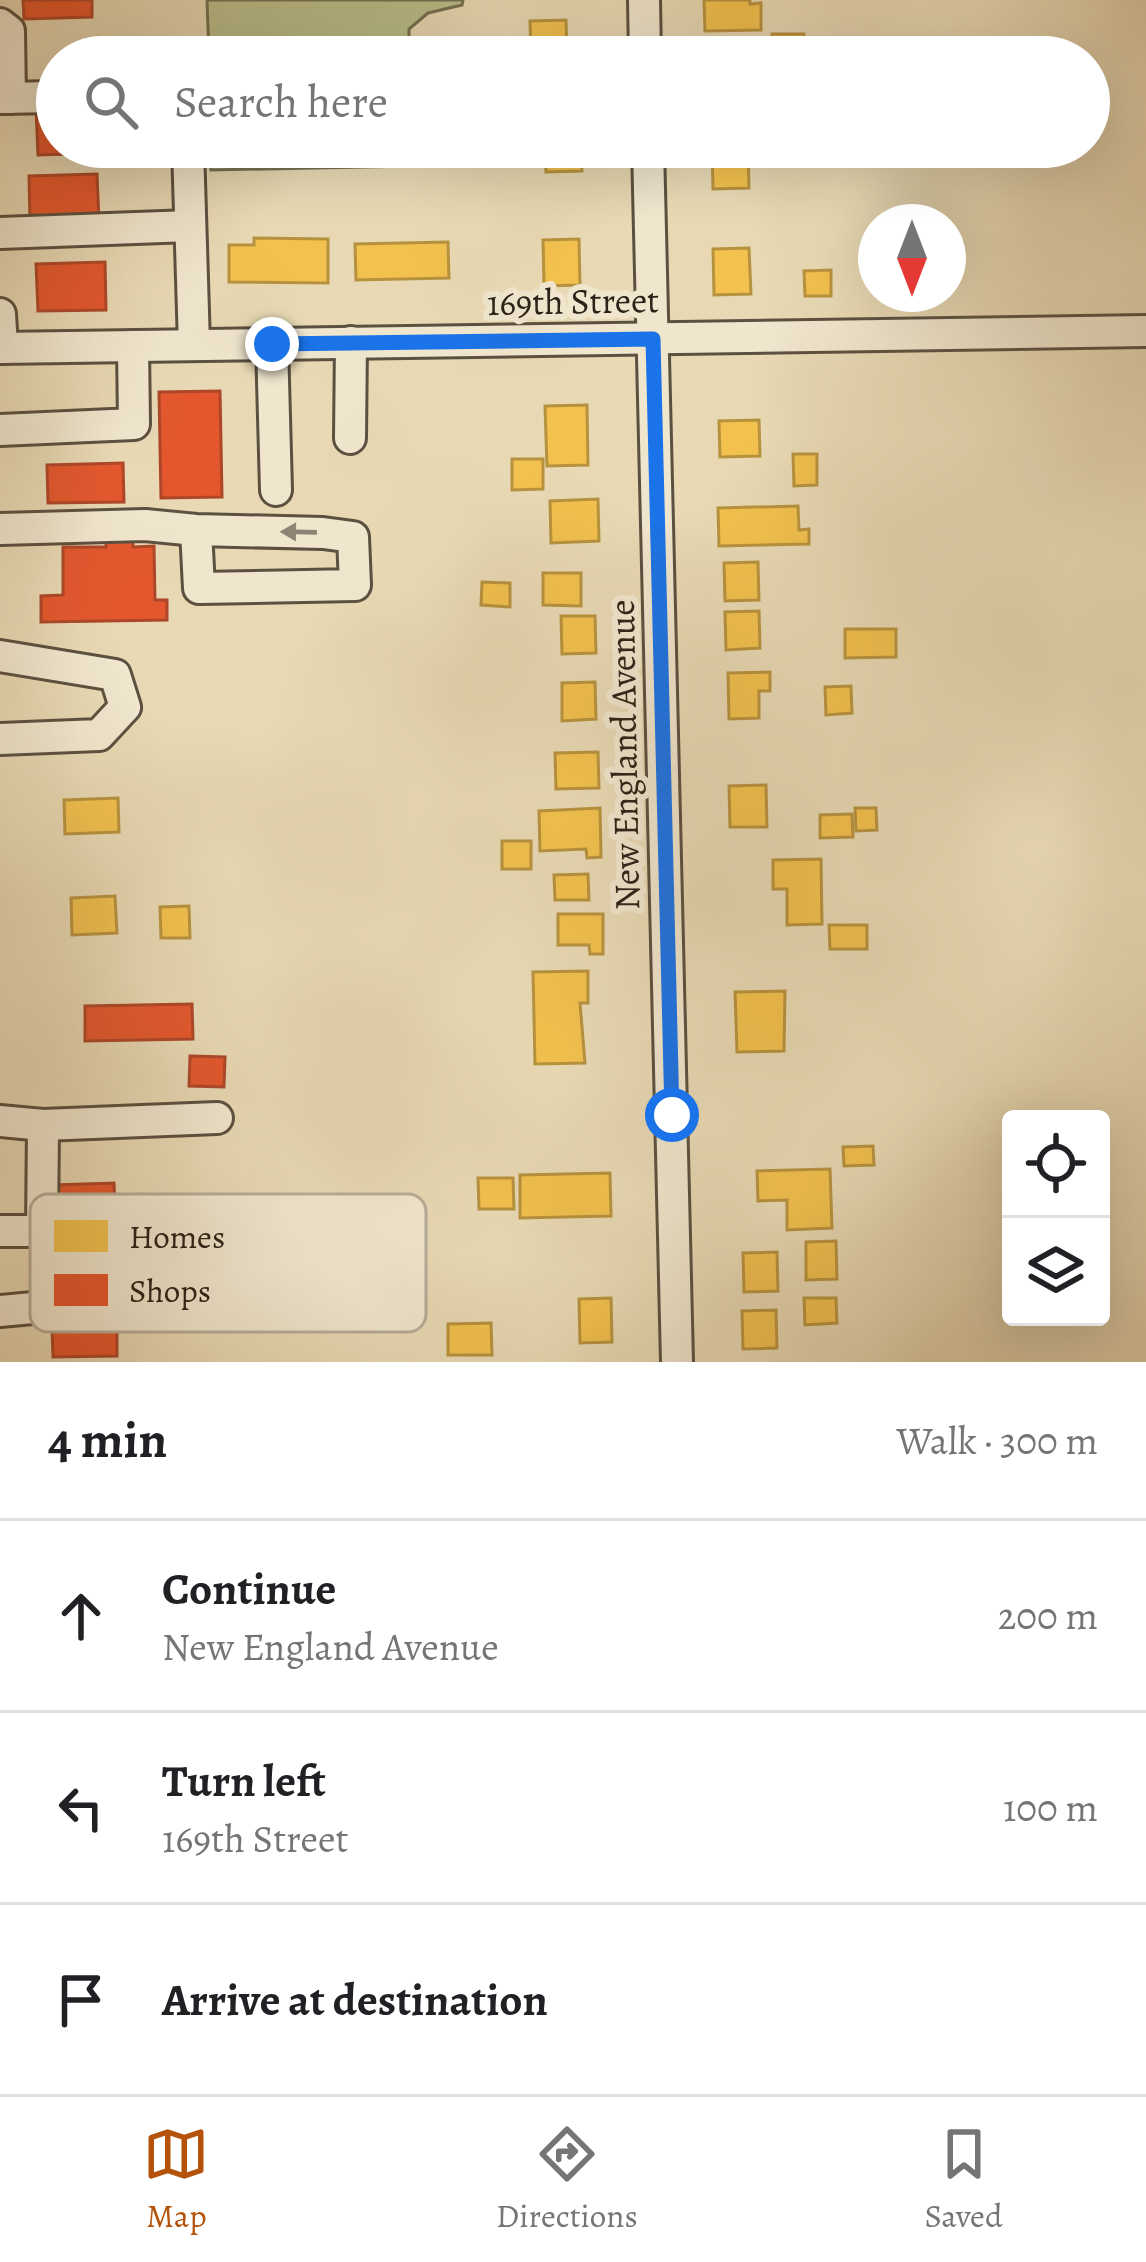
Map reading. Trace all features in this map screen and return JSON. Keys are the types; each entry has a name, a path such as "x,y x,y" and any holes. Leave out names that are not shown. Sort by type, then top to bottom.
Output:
{"street":[{"path":"644,0 645,36"},
{"path":"0,24 9,31 5,98 36,97"},
{"path":"189,168 194,345"},
{"name":"New England Avenue","path":"649,168 677,1362"},
{"path":"0,233 190,226"},
{"path":"0,314 1,348"},
{"name":"169th Street","path":"1,348 1146,331"},
{"path":"350,438 351,343"},
{"path":"272,344 276,490"},
{"path":"0,430 134,424 133,346"},
{"path":"0,529 145,525 353,537 355,585 199,588 196,530"},
{"path":"0,656 115,676 124,707 99,735 0,739"},
{"path":"0,1120 43,1125 217,1118"},
{"path":"42,1194 43,1125"},
{"path":"0,1310 30,1308"}],"green space":[{"path":"207,0 463,0 462,5 428,13 409,29 409,36 208,36"},
{"path":"211,168 311,168 211,170"}],"building: Homes":[{"path":"704,0 761,3 761,30 705,31"},
{"path":"566,20 566,36 530,36 530,21"},
{"path":"546,168 582,168 582,171 546,172"},
{"path":"712,168 749,168 749,188 713,189"},
{"path":"254,238 328,239 328,283 229,282 229,245 254,245"},
{"path":"579,239 580,285 544,286 543,240"},
{"path":"448,242 449,278 356,280 355,244"},
{"path":"749,248 751,294 714,295 713,249"},
{"path":"831,270 831,296 805,296 804,271"},
{"path":"587,405 588,465 547,466 545,406"},
{"path":"759,420 760,456 720,457 719,421"},
{"path":"793,454 817,454 817,485 794,486"},
{"path":"512,459 543,459 543,489 512,490"},
{"path":"598,499 599,541 551,543 550,501"},
{"path":"798,506 799,530 809,529 809,544 719,546 718,508"},
{"path":"758,562 759,600 725,601 724,563"},
{"path":"543,573 581,573 581,606 543,605"},
{"path":"482,582 510,583 510,607 481,605"},
{"path":"759,611 760,648 726,650 725,612"},
{"path":"561,616 595,616 596,653 562,654"},
{"path":"845,629 896,629 896,657 845,658"},
{"path":"770,672 770,691 759,691 759,718 729,719 728,673"},
{"path":"595,682 596,719 562,721 562,683"},
{"path":"851,686 852,713 826,715 825,687"},
{"path":"598,752 599,788 556,789 555,753"},
{"path":"766,785 767,827 730,827 729,786"},
{"path":"118,798 119,832 65,834 64,800"},
{"path":"600,808 601,857 587,858 586,849 540,851 539,811"},
{"path":"855,808 876,808 877,830 856,831"},
{"path":"852,814 853,837 820,838 820,815"},
{"path":"502,841 531,841 531,869 502,869"},
{"path":"821,859 822,924 787,925 787,889 773,889 773,860"},
{"path":"588,874 589,900 555,900 554,875"},
{"path":"115,896 117,933 72,935 71,898"},
{"path":"189,906 190,938 161,938 160,907"},
{"path":"558,914 603,914 603,954 590,954 589,945 558,945"},
{"path":"829,925 867,925 867,949 830,949"},
{"path":"588,971 588,1003 580,1003 585,1063 535,1064 533,972"},
{"path":"785,991 784,1051 737,1052 735,992"},
{"path":"873,1146 874,1165 844,1166 843,1147"},
{"path":"830,1169 832,1228 787,1230 787,1200 758,1201 757,1171"},
{"path":"610,1173 611,1216 520,1218 520,1175"},
{"path":"478,1178 513,1178 514,1209 479,1209"},
{"path":"836,1241 837,1279 806,1280 806,1242"},
{"path":"777,1252 778,1291 744,1292 743,1253"},
{"path":"611,1298 612,1342 580,1343 579,1299"},
{"path":"804,1298 836,1298 837,1323 805,1325"},
{"path":"776,1310 777,1348 743,1349 742,1311"},
{"path":"491,1323 492,1355 448,1355 448,1324"}],"building: Shops":[{"path":"23,0 92,0 92,17 24,19"},
{"path":"97,174 99,221 30,223 29,176"},
{"path":"105,262 106,310 38,311 36,264"},
{"path":"220,391 222,497 161,498 159,392"},
{"path":"123,463 124,502 48,503 47,465"},
{"path":"133,536 133,547 154,546 155,600 167,600 167,620 41,622 41,596 63,595 63,547 106,547 106,537"},
{"path":"192,1004 193,1039 85,1041 85,1006"},
{"path":"190,1056 225,1057 224,1087 189,1086"},
{"path":"114,1183 114,1194 53,1194 53,1185"},
{"path":"52,1332 117,1332 117,1356 53,1357"}],"route":[{"path":"272,344 653,339 672,1115"}]}
